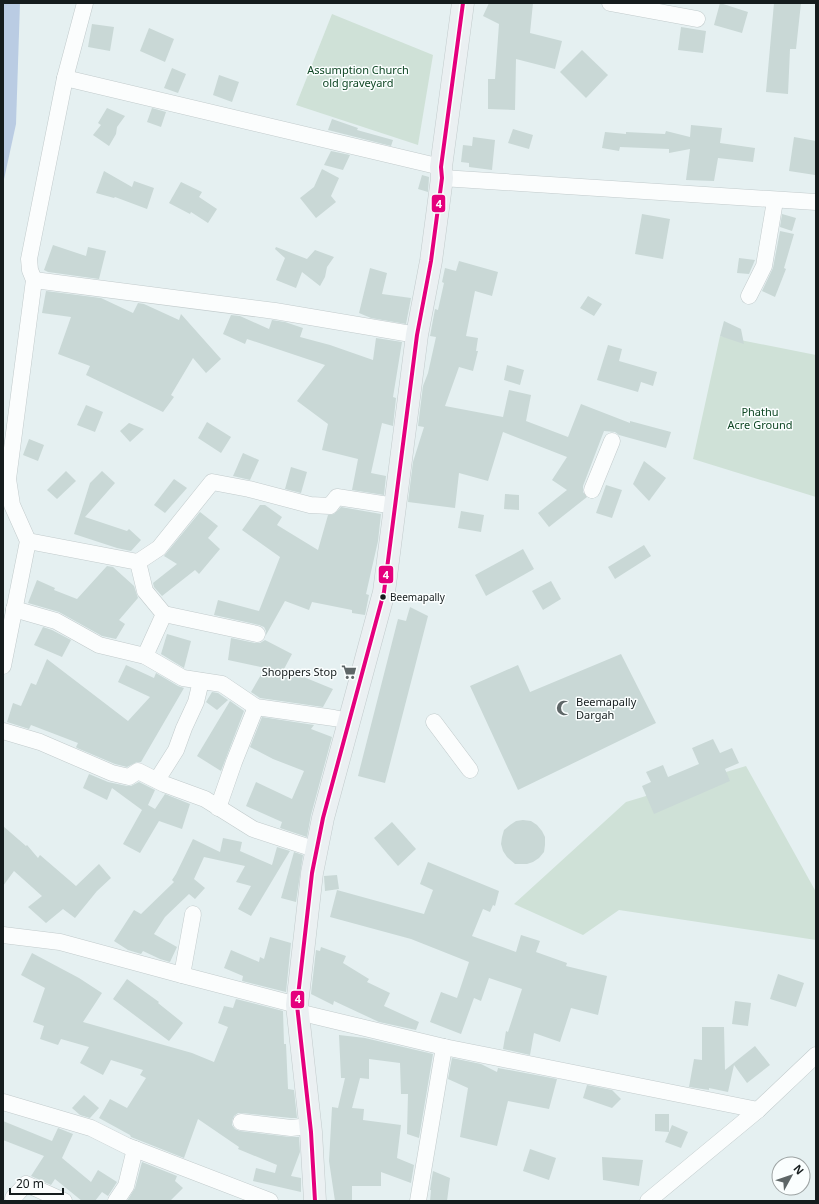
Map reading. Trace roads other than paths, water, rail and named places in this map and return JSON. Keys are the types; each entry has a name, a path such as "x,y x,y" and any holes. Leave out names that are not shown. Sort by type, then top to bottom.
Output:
{"main road":[{"path":"316,1201 298,1008 312,873 323,818 384,592 417,335 431,260 463,3"}],"street":[{"path":"3,666 28,540 12,505 8,479 34,280 30,270 29,259 65,78 85,3"},
{"path":"610,3 697,19"},
{"path":"65,78 442,172 776,201 816,202"},
{"path":"750,296 764,266 776,201"},
{"path":"34,280 275,311 417,335"},
{"path":"592,490 612,441"},
{"path":"28,540 138,562 159,548 212,482 249,489 310,505 330,506 337,497 395,506"},
{"path":"138,562 145,591 164,614 257,634"},
{"path":"14,609 56,621 99,645 145,656 183,678 222,684 256,707 349,721"},
{"path":"145,656 164,614"},
{"path":"157,780 176,750 196,702 201,681"},
{"path":"218,808 234,762 256,707"},
{"path":"434,722 470,770"},
{"path":"3,731 40,742 112,773 129,777 138,771 205,799 254,829 317,850"},
{"path":"182,975 193,914"},
{"path":"3,935 60,942 444,1047 758,1110"},
{"path":"418,1201 444,1047"},
{"path":"648,1201 758,1110 816,1056"},
{"path":"3,1102 92,1128 135,1149 270,1201"},
{"path":"241,1122 291,1128 310,1126"},
{"path":"116,1201 126,1186 135,1149"},
{"path":"14,1198 26,1184 64,1201"}],"water":[{"path":"3,3 20,3 16,124 3,184"}],"place":[{"name":"Beemapally","path":"383,597"},
{"name":"Shoppers Stop","path":"349,672"},
{"name":"Beemapally Dargah","path":"564,708"}],"park label":[{"name":"Assumption Church old graveyard","path":"358,76"},
{"name":"Phathu Acre Ground","path":"760,418"}]}
